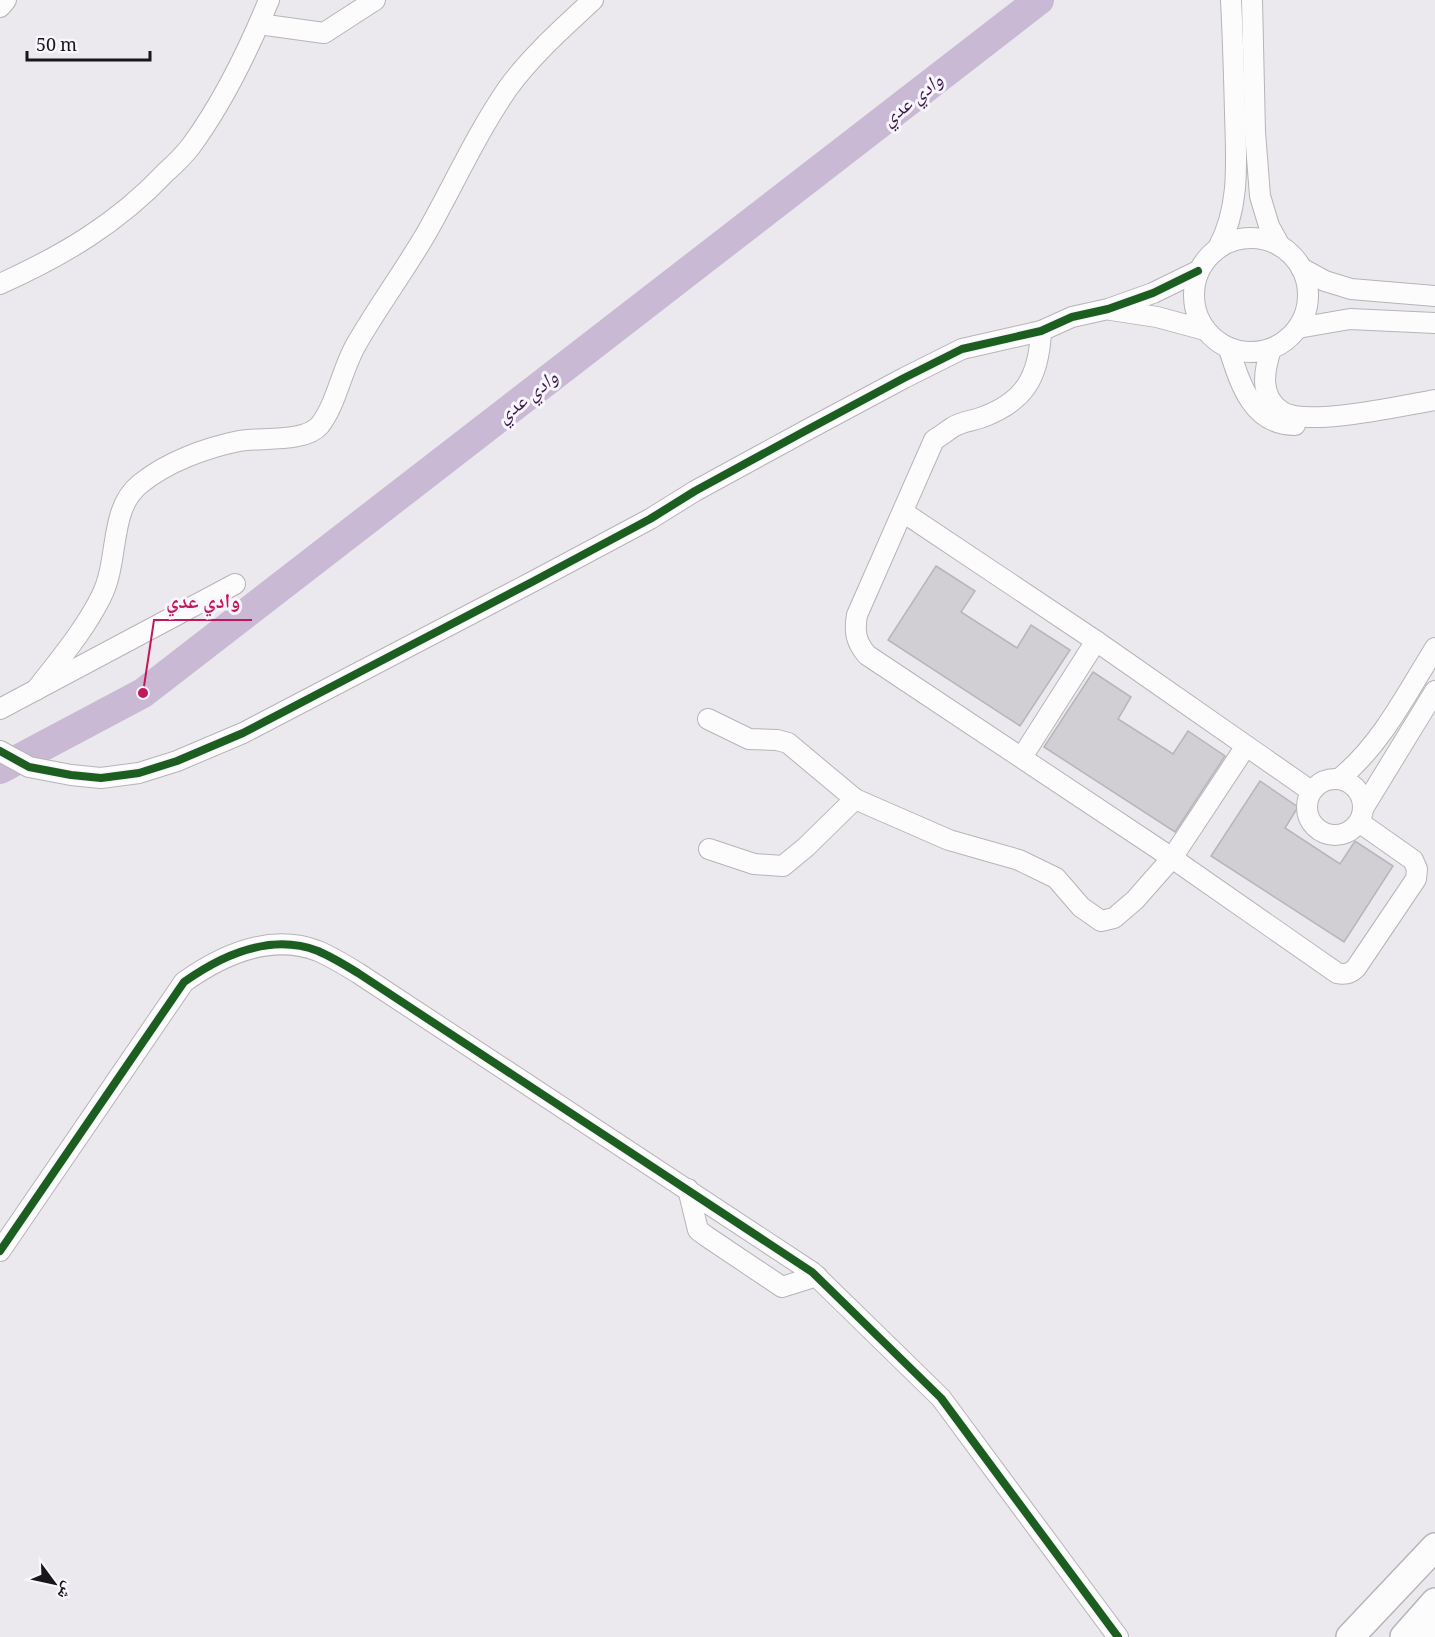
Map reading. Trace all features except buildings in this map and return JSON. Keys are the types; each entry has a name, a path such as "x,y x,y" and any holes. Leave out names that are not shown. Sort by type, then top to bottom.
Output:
{"highway":[{"path":"1350,1637 1435,1547"},
{"path":"1404,1637 1435,1602"}],"street":[{"path":"0,7 6,0"},
{"path":"0,284 46,263 85,240 134,205 163,176 190,147 214,111 250,45 268,0"},
{"path":"259,24 324,33 375,0"},
{"path":"36,690 67,650 101,596 110,573 121,509 129,495 140,484 186,458 213,448 241,441 307,434 319,426 354,348 426,234 492,113 527,64 547,42 593,0"},
{"path":"1218,248 1233,241 1249,238 1265,240 1280,246 1301,268 1307,283 1308,298 1305,314 1298,328 1286,340 1271,349 1257,352 1229,349 1205,330 1197,317 1194,302 1194,286 1198,271 1218,248 1227,232 1233,205 1237,170 1231,0"},
{"path":"1252,0 1255,132 1260,196 1269,226 1280,246"},
{"path":"1301,268 1325,282 1351,289 1435,296"},
{"path":"0,751 29,767 101,778 139,773 177,761 243,733 532,582 650,519 695,491 962,349 1041,331 1072,317 1108,309 1153,293 1198,271"},
{"path":"1108,309 1157,317 1205,330"},
{"path":"1298,328 1350,319 1435,323"},
{"path":"1041,331 1040,355 1025,389 1007,406 955,426 934,440 857,615 854,629 856,639 867,655 1023,757 1337,973 1347,974 1356,968 1418,874 1413,860 1361,814 1359,791 1354,785 1340,778"},
{"path":"1229,349 1245,395 1256,409 1269,419 1285,425 1305,425 1326,422 1344,415"},
{"path":"1271,349 1264,379 1266,392 1272,403 1282,412 1294,417 1344,415 1435,400"},
{"path":"903,512 1096,641 1311,791"},
{"path":"0,709 235,584"},
{"path":"1023,757 1096,641"},
{"path":"1435,648 1387,724 1355,766 1340,778 1324,781 1311,791 1308,798 1308,814 1311,822 1323,832 1339,835 1354,828 1435,691"},
{"path":"708,719 749,739 777,740 788,743 855,800 948,840 1019,860 1056,878 1081,907 1101,921 1114,918 1136,900 1172,858 1246,746"},
{"path":"709,849 754,864 783,866 855,800"},
{"path":"0,1251 172,996 184,982 203,969 240,951 278,945 315,950 358,973 817,1276 941,1398 1118,1637"},
{"path":"688,1189 698,1230 706,1236 782,1287 817,1276"},
{"path":"1428,1637 1435,1614"}],"waterway":[{"name":"وادي عدي","path":"0,769 143,693 1039,0"}],"cycle path":[{"path":"0,751 29,767 101,778 139,773 177,761 243,733 532,582 650,519 695,491 805,431 962,349 1041,331 1072,317 1108,309 1153,293 1198,271"},
{"path":"0,1251 184,982 214,963 265,946 283,944 318,951 358,973 812,1272 941,1398 1118,1637"}],"place":[{"name":"وادي عدي","path":"143,693"}]}
